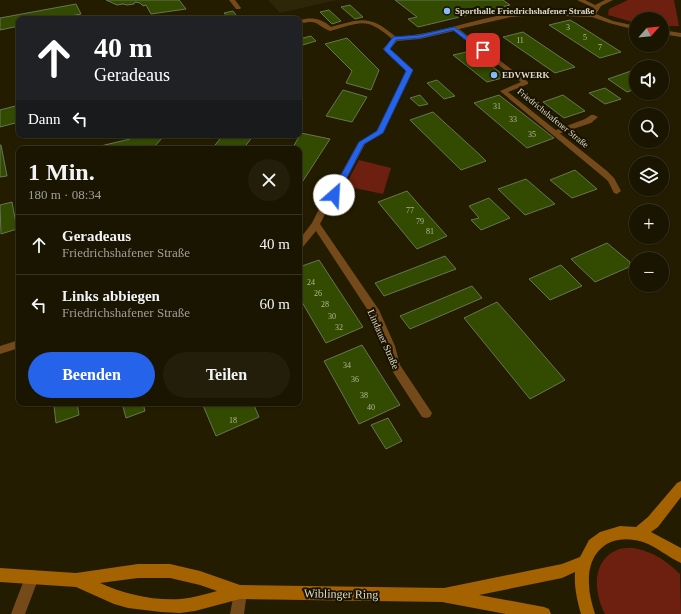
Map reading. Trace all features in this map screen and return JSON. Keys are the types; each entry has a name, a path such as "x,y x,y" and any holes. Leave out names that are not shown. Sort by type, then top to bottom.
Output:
{"street":[{"path":"232,0 238,8"},
{"path":"580,0 596,7"},
{"path":"593,15 596,7 610,0"},
{"path":"302,21 316,19 321,20 330,29 363,22 370,22 376,24 395,38 420,37 510,15 536,13 593,15 600,19 629,26"},
{"name":"Friedrichshafener Straße","path":"454,28 526,83 504,91 604,173 611,180 617,191"},
{"path":"669,33 681,35"},
{"path":"302,242 316,224 321,213 334,195 355,153 362,143 379,133 410,70 386,49 395,38"},
{"path":"555,132 588,121 594,117"},
{"name":"Lindauer Straße","path":"316,224 375,313 390,346 395,366 426,413"},
{"path":"0,350 16,345"},
{"path":"638,534 659,516 681,487"},
{"path":"588,614 581,589 581,572 583,562 593,546 608,536 628,533 638,534 660,542 681,556"},
{"name":"Wiblinger Ring","path":"442,595 562,571 583,562"},
{"name":"Wiblinger Ring","path":"0,575 76,580 138,571 170,571 200,578 240,592"},
{"path":"18,614 32,577"},
{"name":"Wiblinger Ring","path":"76,580 114,597 135,602 161,605 180,606 195,604 240,592 442,595 544,614"},
{"path":"237,614 240,592"}],"shaded area":[{"path":"268,0 337,0 280,13"},
{"path":"628,0 674,0 679,26 669,26 669,12 629,12 629,21 608,15 609,9"},
{"path":"359,160 391,168 383,194 345,186"},
{"path":"633,548 658,557 680,574 681,614 605,614 601,606 597,587 599,570 609,555 619,549"}],"building":[{"path":"106,0 179,0 186,9 151,14 146,5 143,6 140,3 135,2 134,4 117,5"},
{"name":"Sporthalle Friedrichshafener Straße","path":"395,0 503,0 510,5 418,27 408,19 417,17"},
{"path":"76,4 81,14 71,16 16,16 16,27 0,30 0,18"},
{"path":"350,5 363,17 355,19 341,7"},
{"path":"329,10 341,21 332,24 320,12"},
{"path":"233,11 237,16 226,16 224,13"},
{"path":"570,20 621,52 600,58 549,25"},
{"path":"523,32 575,67 555,73 503,37"},
{"path":"311,36 316,41 302,45 302,38"},
{"path":"347,38 379,70 371,90 346,83 352,71 325,44"},
{"path":"471,51 506,77 487,82 453,55"},
{"path":"629,72 629,91 627,92 608,79"},
{"path":"437,80 455,96 444,99 427,83"},
{"path":"605,88 621,99 605,104 589,93"},
{"path":"343,90 367,97 352,122 326,116"},
{"path":"420,95 428,104 419,106 410,98"},
{"path":"499,95 554,138 527,148 474,103"},
{"path":"563,95 585,111 564,118 543,102"},
{"path":"16,106 16,123 0,127 0,110"},
{"path":"433,112 486,161 461,170 410,120"},
{"path":"302,133 330,139 302,182 302,146 294,146 298,138 302,138"},
{"path":"162,138 155,146 101,146 130,139"},
{"path":"221,138 252,138 245,146 214,146"},
{"path":"0,145 7,176 0,177"},
{"path":"575,170 597,189 572,198 550,180"},
{"path":"526,179 555,204 525,215 498,189"},
{"path":"407,191 447,236 417,249 378,202"},
{"path":"489,198 510,218 481,230 471,220 479,218 469,206"},
{"path":"12,202 16,229 1,234 0,205"},
{"path":"607,243 629,261 629,267 595,282 571,259"},
{"path":"445,256 456,269 384,296 375,283"},
{"path":"319,260 363,327 326,343 302,302 302,266"},
{"path":"561,265 582,286 550,300 529,279"},
{"path":"472,286 482,298 410,329 400,316"},
{"path":"497,302 565,380 530,399 464,318"},
{"path":"362,345 400,405 359,424 324,361"},
{"path":"54,406 78,406 79,415 56,423"},
{"path":"123,406 144,406 145,411 126,418"},
{"path":"203,406 254,406 259,417 216,436"},
{"path":"388,418 402,441 386,449 371,425"}],"place":[{"name":"Sporthalle Friedrichshafener Straße","path":"447,11"},
{"name":"EDVWERK","path":"494,75"}],"route":[{"path":"334,195 353,157 362,143 379,133 410,70 386,49 395,38 420,37 454,28 483,50"}]}
